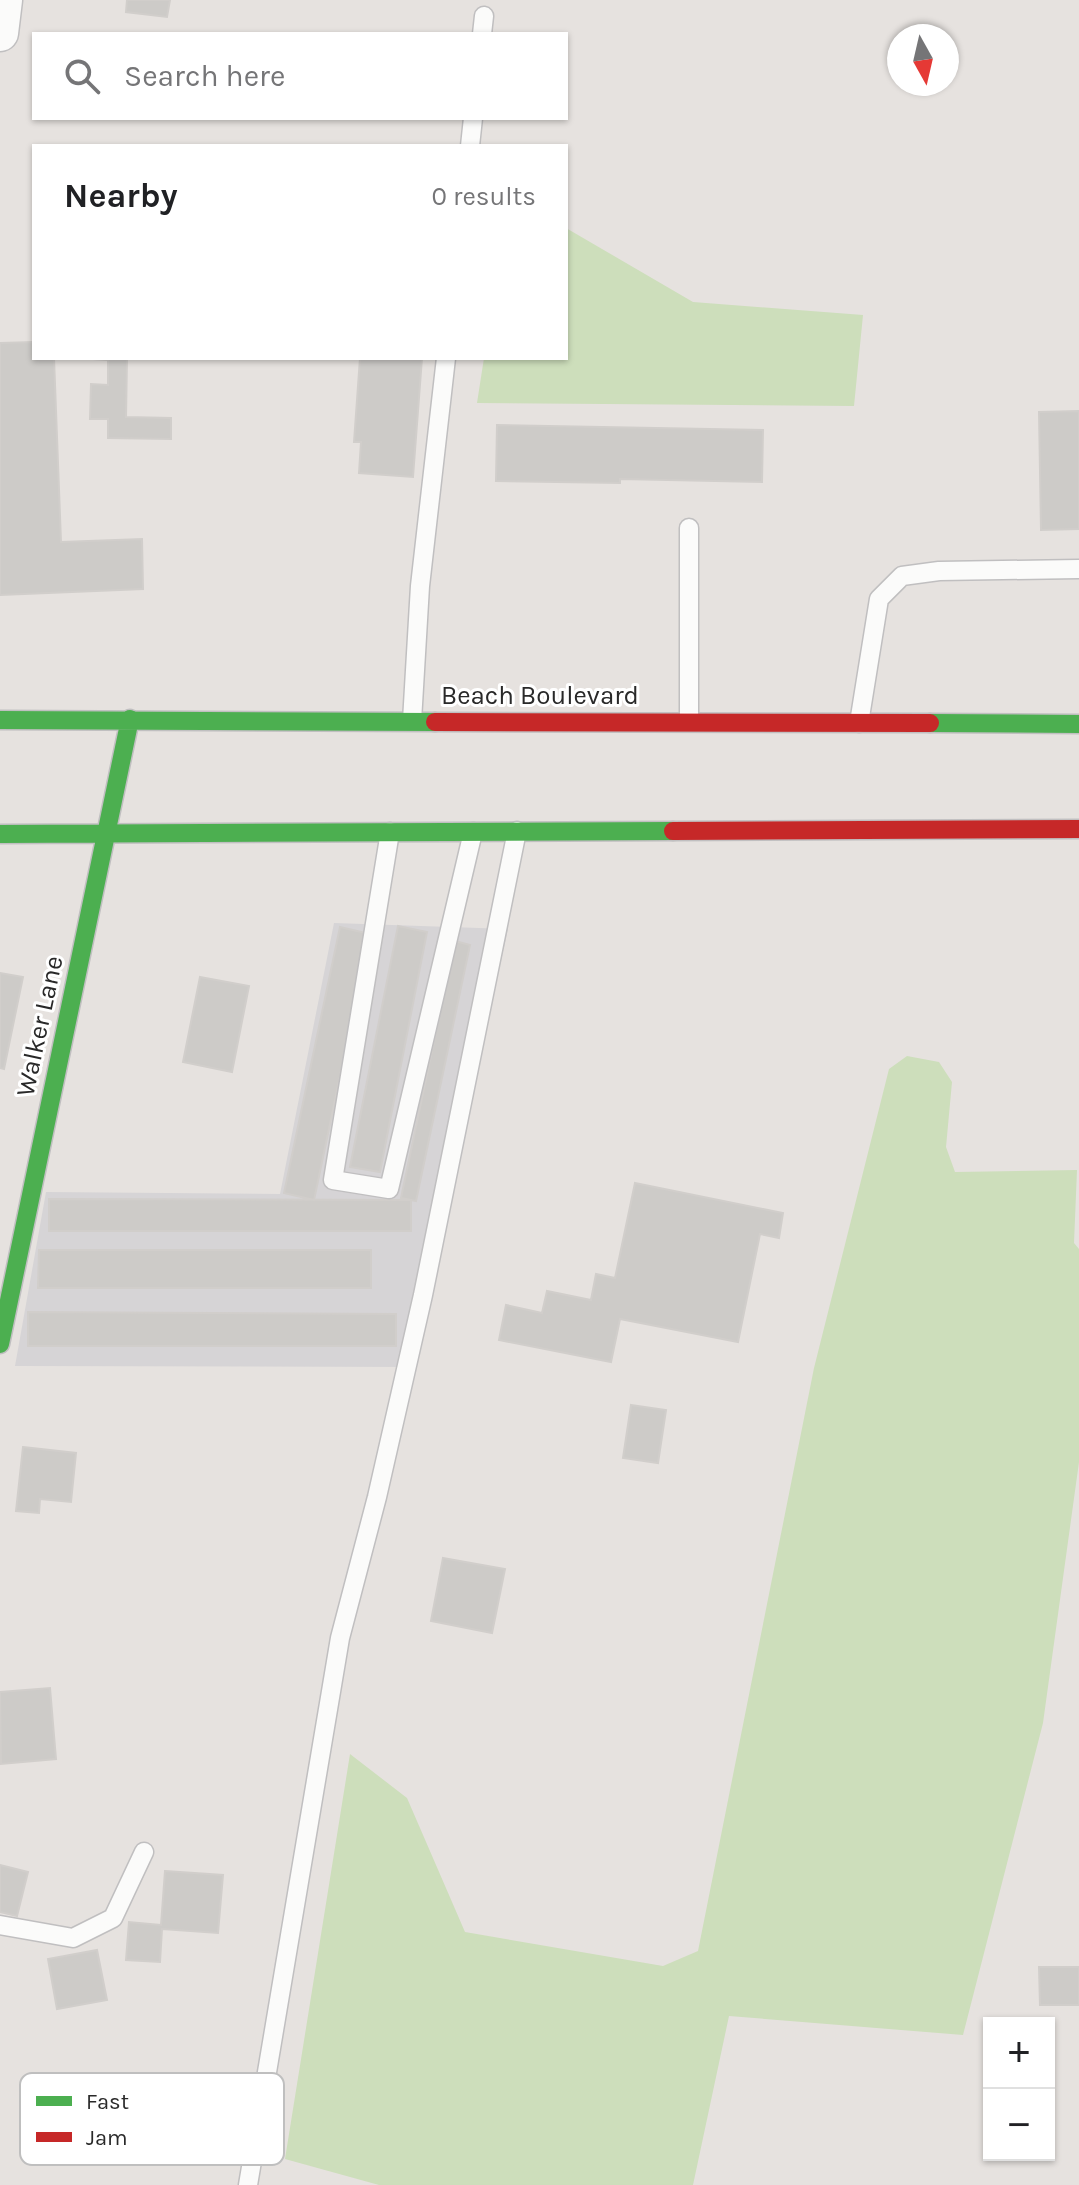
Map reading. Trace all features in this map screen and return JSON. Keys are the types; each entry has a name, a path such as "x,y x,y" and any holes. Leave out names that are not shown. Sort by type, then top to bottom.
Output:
{"main road":[{"name":"Walker Lane","path":"0,1344 130,719"},
{"name":"Beach Boulevard","path":"0,720 1079,724"},
{"path":"0,834 1079,829"}],"street":[{"path":"0,33 4,0"}],"lane":[{"path":"470,144 473,120"},
{"path":"412,721 420,586 446,360"},
{"path":"689,528 689,722"},
{"path":"859,723 879,599 902,576 939,571 1079,569"},
{"path":"267,2073 340,1638 377,1497 423,1295 517,831"},
{"path":"390,832 333,1180 389,1189 473,832"},
{"path":"0,1925 73,1938 113,1918 144,1852"},
{"path":"248,2185 251,2165"}],"shaded area":[{"path":"334,923 508,929 411,1367 15,1366 46,1192 280,1194"}],"green space":[{"path":"568,229 693,302 863,315 854,406 477,403 484,360 568,360"},
{"path":"907,1056 939,1062 952,1082 946,1147 955,1172 1077,1170 1074,1243 1079,1249 1079,1462 1043,1723 963,2035 729,2016 693,2185 379,2185 285,2159 350,1754 407,1798 465,1932 663,1966 698,1951 814,1368 889,1069"}],"building":[{"path":"127,0 170,0 167,17 126,12"},
{"path":"32,342 32,360 54,360 61,542 142,539 143,589 0,595 0,343"},
{"path":"108,360 127,360 126,417 171,418 171,439 108,438 108,419 90,419 91,384 108,385"},
{"path":"360,360 422,360 413,477 359,473 361,442 354,442"},
{"path":"1079,411 1079,529 1041,530 1039,412"},
{"path":"497,425 763,430 762,482 620,479 620,483 496,481"},
{"path":"398,926 427,932 380,1172 350,1167"},
{"path":"340,927 370,934 314,1200 284,1193"},
{"path":"455,941 470,945 416,1201 401,1198"},
{"path":"0,973 23,977 4,1069 0,1068"},
{"path":"200,977 249,986 232,1072 183,1062"},
{"path":"635,1183 783,1213 779,1238 760,1234 738,1342 620,1319 611,1362 499,1340 506,1305 542,1313 547,1291 591,1300 596,1274 615,1278"},
{"path":"49,1199 411,1200 411,1231 49,1231"},
{"path":"39,1250 371,1250 371,1288 38,1288"},
{"path":"28,1312 396,1314 396,1346 28,1346"},
{"path":"631,1405 666,1410 658,1463 623,1458"},
{"path":"23,1447 76,1453 71,1502 40,1499 39,1513 16,1511"},
{"path":"443,1558 505,1569 492,1633 431,1621"},
{"path":"50,1688 56,1759 1,1764 0,1692"},
{"path":"0,1865 28,1872 17,1916 0,1912"},
{"path":"165,1871 223,1875 218,1933 162,1929 160,1962 126,1960 129,1922 161,1925"},
{"path":"97,1950 107,2000 57,2009 48,1959"},
{"path":"1039,1967 1079,1967 1079,2005 1040,2005"}],"traffic: fast":[{"path":"0,1344 130,719"},
{"path":"0,720 435,722"},
{"path":"930,723 1079,724"},
{"path":"0,834 673,831"}],"traffic: jam":[{"path":"435,722 930,723"},
{"path":"673,831 1079,829"}]}
